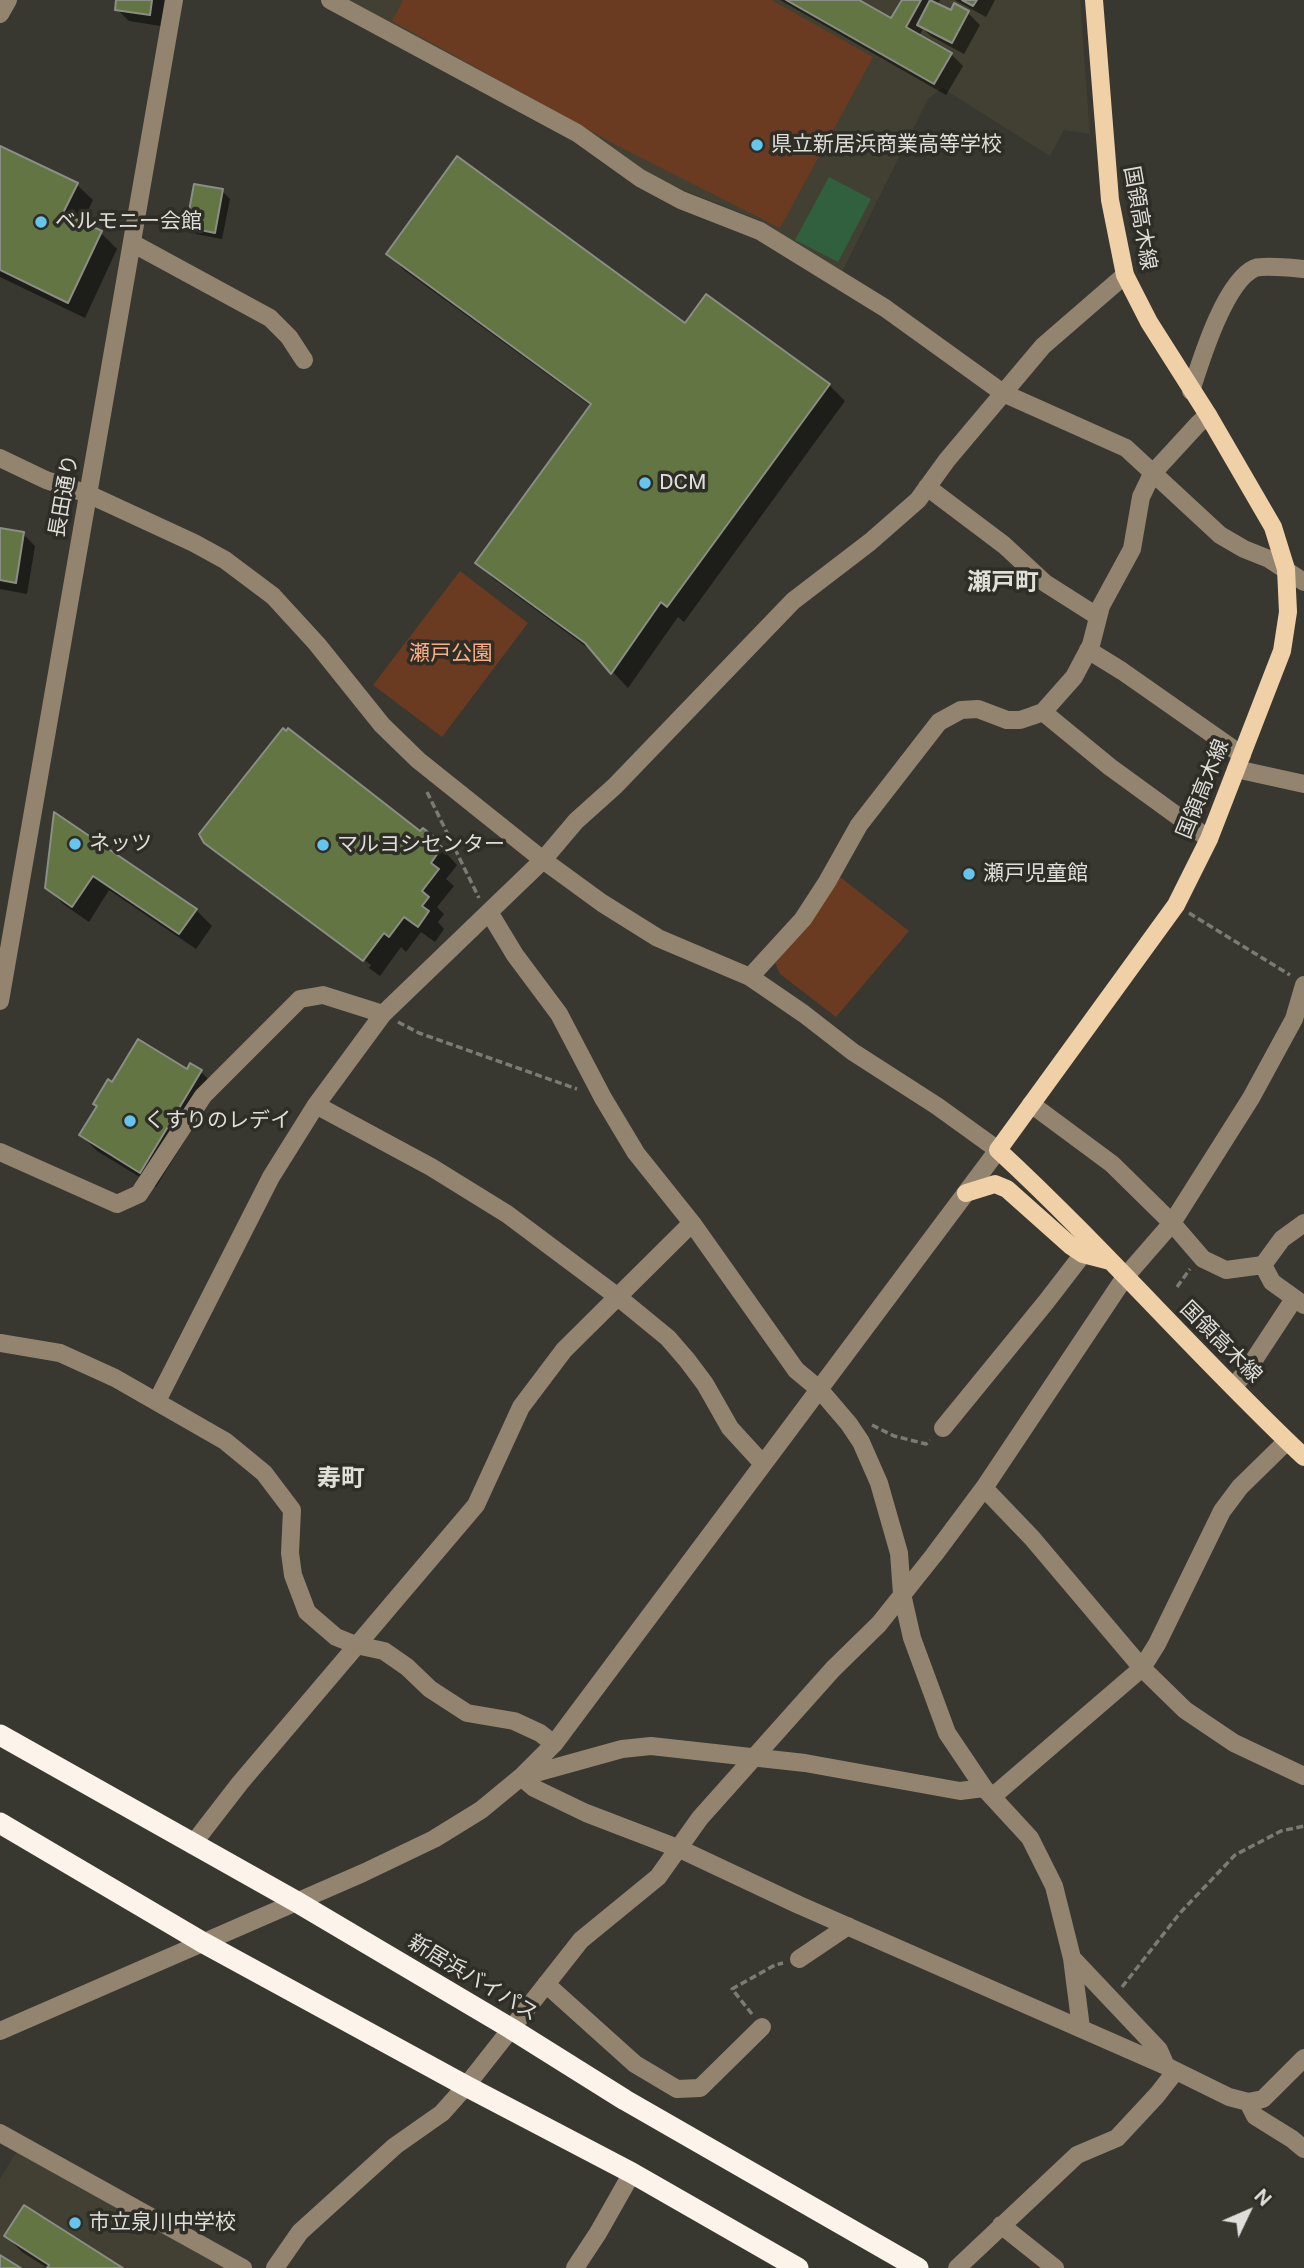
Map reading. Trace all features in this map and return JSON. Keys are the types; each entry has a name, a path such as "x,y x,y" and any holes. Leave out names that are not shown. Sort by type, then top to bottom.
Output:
{"highway":[{"name":"新居浜バイパス","path":"0,1735 297,1902 510,2028 625,2101 918,2268"},
{"path":"0,1823 202,1942 632,2173 798,2268"}],"main road":[{"name":"国領高木線","path":"1094,0 1110,200 1125,275 1149,322 1208,415 1273,527 1286,569 1288,612 1282,652 1209,839 1176,905 998,1150 1067,1216 1304,1457"},
{"path":"966,1193 995,1184 1007,1189 1083,1254 1110,1261"}],"street":[{"path":"0,14 8,0"},
{"name":"長田通り","path":"0,1000 174,0"},
{"path":"330,0 577,133 640,178 681,201 760,231 885,308 1003,393 1126,448 1220,535 1286,569 1304,582"},
{"path":"132,243 270,318 289,337 304,360"},
{"path":"1191,391 1221,311 1236,283 1256,268 1304,269"},
{"path":"157,1401 271,1177 316,1105 383,1014 544,860 576,821 615,786 793,601 870,542 918,500 947,460 1043,346 1125,275"},
{"path":"750,977 803,919 859,825 939,722 961,710 978,709 1007,720 1020,720 1043,712 1074,677 1088,650 1097,616 1132,549 1141,497 1152,474 1208,415"},
{"path":"0,458 46,480 88,494 194,543 225,561 273,596 317,644 382,725 418,760 544,860 602,903 658,938 750,977 853,1052 937,1106 998,1150 554,1744 521,1777 481,1810 434,1839 297,1902 0,2031"},
{"path":"927,487 1004,545 1045,583 1097,616"},
{"path":"1088,650 1122,671 1239,762 1304,785"},
{"path":"1043,712 1110,767 1209,839"},
{"path":"489,912 515,955 559,1014 603,1098 636,1153 692,1223 796,1370 820,1390 861,1442 879,1483 899,1553 902,1594 912,1638 947,1734 988,1792 1030,1839 1054,1886 1072,1958 1080,2028"},
{"path":"275,2268 300,2232 395,2146 442,2113 581,1940 658,1877 700,1818 833,1669 879,1624 984,1488 1125,1277 1172,1223 1251,1098 1294,1019 1299,981"},
{"path":"0,1152 117,1204 139,1194 203,1096 300,999 323,995 383,1014"},
{"path":"1031,1104 1112,1164 1172,1223 1203,1259 1226,1270 1263,1265 1282,1239 1304,1223"},
{"path":"316,1105 431,1167 507,1214 618,1297 668,1338 705,1384 730,1429 763,1464"},
{"path":"192,1845 240,1783 476,1505 521,1407 564,1349 692,1223"},
{"path":"943,1429 1083,1254"},
{"path":"1233,1387 1299,1302 1272,1282 1263,1265"},
{"path":"0,1343 60,1353 116,1378 225,1441 264,1473 292,1510 290,1553 293,1575 307,1612 336,1637 384,1651 407,1667 430,1689 467,1713 514,1721 540,1733 554,1744"},
{"path":"521,1777 622,1749 651,1746 806,1763 960,1791 988,1792 1142,1668 1157,1644 1222,1511 1240,1487 1287,1441"},
{"path":"984,1488 1032,1538 1142,1668 1185,1710 1234,1743 1304,1776"},
{"path":"521,1777 534,1788 586,1813 680,1849 1229,2097 1248,2102 1263,2099 1304,2058"},
{"path":"799,1959 848,1926"},
{"path":"1072,1958 1159,2050 1170,2069"},
{"path":"546,1984 635,2064 677,2089 700,2088 762,2027"},
{"path":"957,2268 1077,2155 1117,2138 1157,2095 1170,2069"},
{"path":"1248,2102 1255,2116 1292,2138 1304,2149"},
{"path":"0,2133 243,2268"},
{"path":"575,2268 632,2173"},
{"path":"1002,2225 1055,2268"}],"path":[{"path":"418,760 428,792 473,888 489,912"},
{"path":"1176,905 1299,981"},
{"path":"383,1014 419,1033 603,1098"},
{"path":"849,1424 870,1424 894,1436 926,1444 943,1429"},
{"path":"1112,1999 1181,1913 1235,1855 1281,1831 1304,1826"},
{"path":"762,2027 732,1989 775,1965 799,1959"}],"shaded area":[{"name":"県立新居浜商業高等学校","path":"344,0 1080,0 1090,134 1064,130 1050,156 942,88 928,99 842,272 762,221 653,178"},
{"path":"829,177 871,199 838,262 795,240"},
{"name":"市立泉川中学校","path":"17,2151 231,2268 0,2268 0,2179"}],"green space":[{"path":"403,0 771,0 873,57 780,228 616,145 392,21"},
{"name":"瀬戸公園","path":"460,571 528,623 442,737 373,685"},
{"path":"840,877 909,931 836,1017 780,974 775,963 801,933"}],"building":[{"path":"116,0 152,0 150,15 115,10"},
{"path":"786,0 859,0 891,18 902,0 921,0 906,27 952,53 934,84"},
{"path":"930,0 951,10 954,3 969,11 952,43 917,25"},
{"path":"962,0 977,0 973,6"},
{"name":"ベルモニー会館","path":"0,146 78,183 63,213 102,231 68,303 0,270"},
{"name":"DCM","path":"457,156 685,323 706,294 830,384 667,607 661,602 611,674 585,643 475,563 591,404 386,254"},
{"path":"194,184 223,189 215,233 186,227"},
{"path":"0,528 24,532 16,583 0,580"},
{"name":"マルヨシセンター","path":"283,728 286,731 288,728 420,831 423,828 433,836 431,839 442,847 431,863 439,869 422,891 429,897 422,906 429,911 418,927 404,917 389,937 384,933 363,961 204,843 199,834"},
{"name":"ネッツ","path":"54,812 197,909 179,934 93,876 72,907 45,888"},
{"name":"くすりのレデイ","path":"138,1039 187,1069 190,1063 202,1070 140,1173 79,1135 97,1106 93,1104 108,1079 112,1082"},
{"path":"24,2205 123,2268 47,2268 49,2265 4,2236"},
{"path":"0,2255 21,2268 0,2268"}],"place":[{"name":"県立新居浜商業高等学校","path":"757,145"},
{"name":"ベルモニー会館","path":"41,222"},
{"name":"DCM","path":"645,483"},
{"name":"ネッツ","path":"75,844"},
{"name":"マルヨシセンター","path":"323,845"},
{"name":"瀬戸児童館","path":"969,874"},
{"name":"くすりのレデイ","path":"130,1121"},
{"name":"市立泉川中学校","path":"75,2223"}],"district":[{"name":"瀬戸町","path":"1003,583"},
{"name":"寿町","path":"341,1479"}]}
